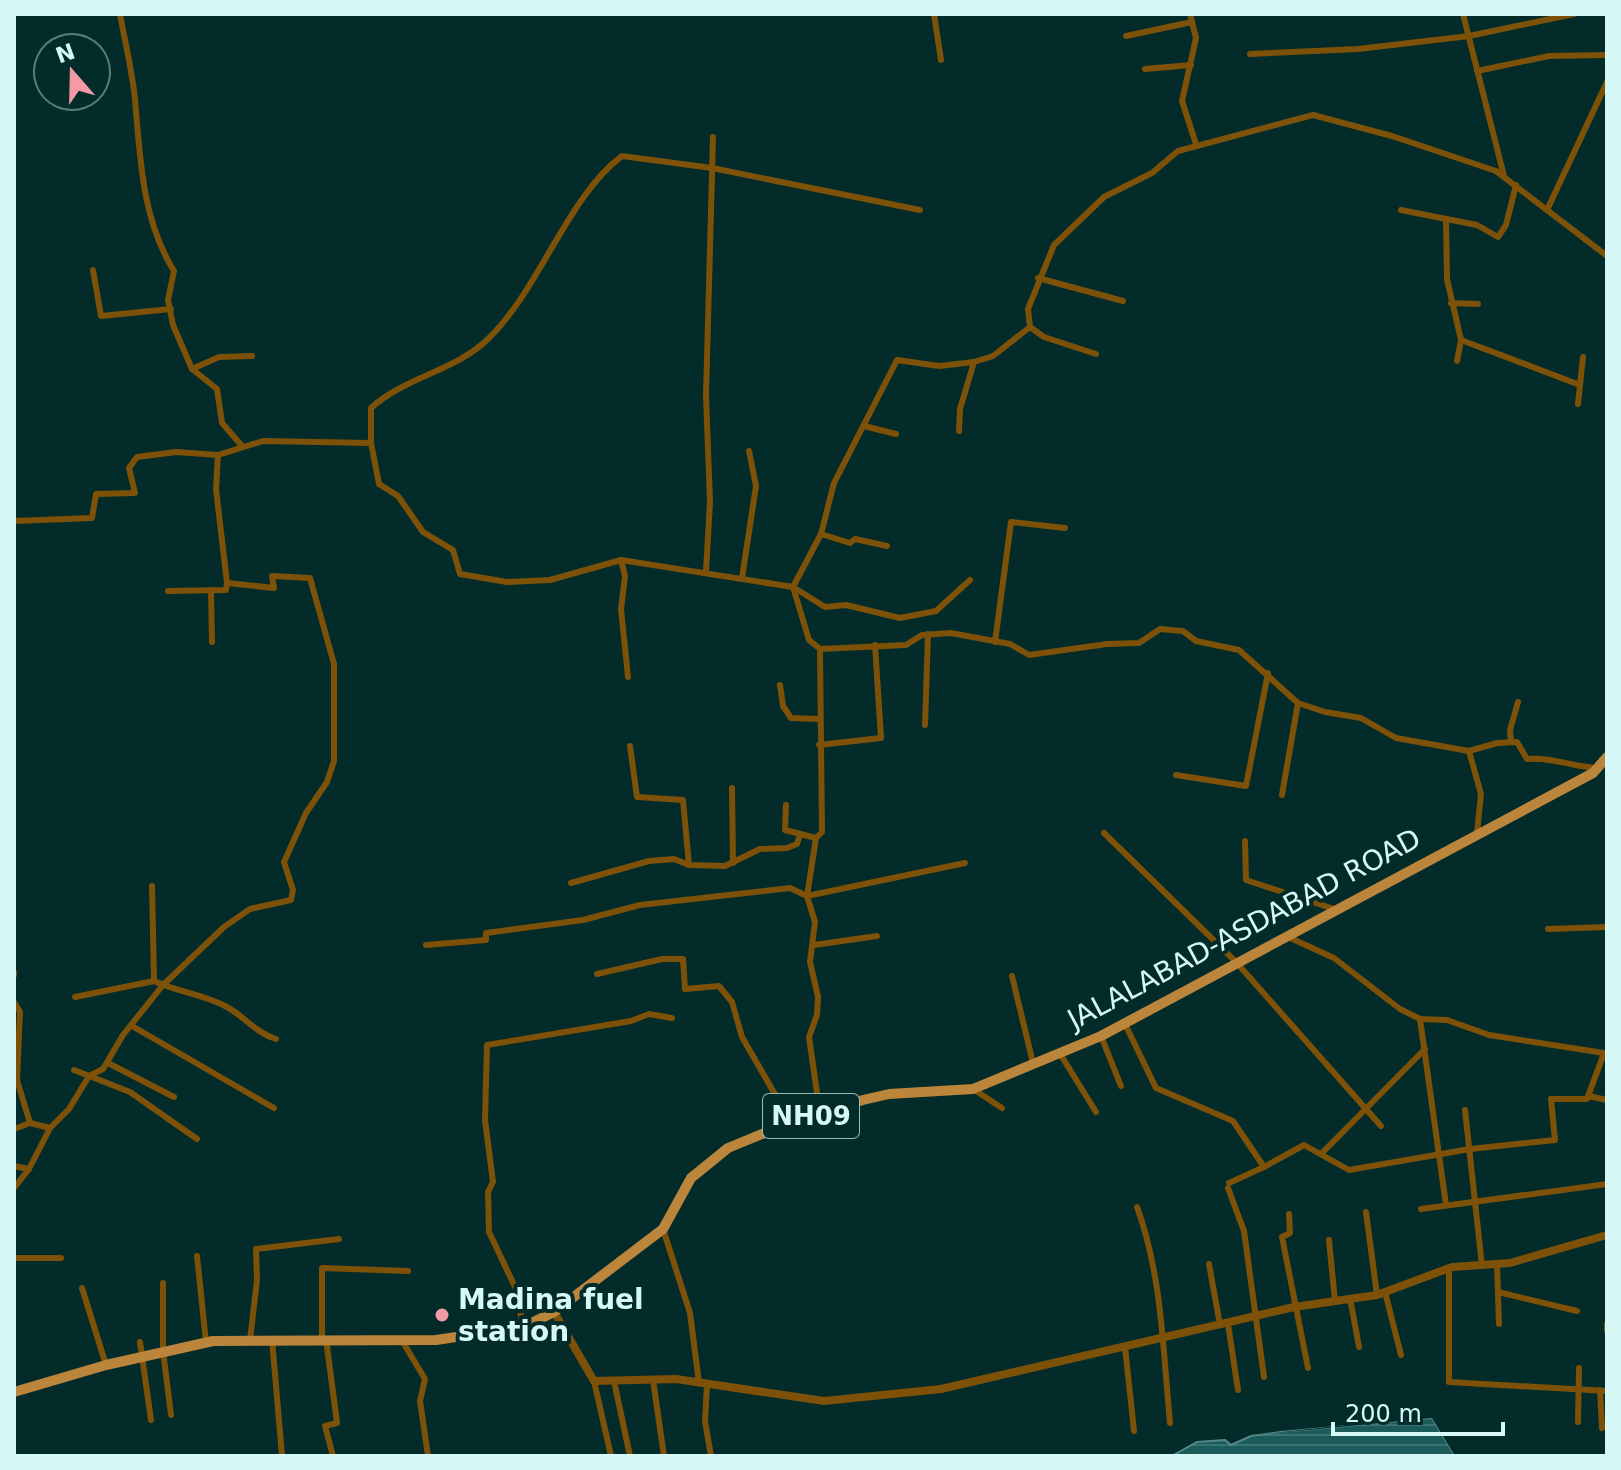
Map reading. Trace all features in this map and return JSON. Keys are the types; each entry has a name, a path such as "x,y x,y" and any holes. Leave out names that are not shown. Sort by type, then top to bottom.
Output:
{"main road":[{"name":"JALALABAD-ASDABAD ROAD","path":"14,1392 106,1365 206,1342 272,1339 436,1340 523,1327 554,1312 663,1229 685,1187 702,1167 728,1148 791,1122 889,1094 973,1089 1101,1036 1598,768 1607,757"}],"street":[{"path":"120,14 135,95 144,186 161,245 174,271 169,288 173,325 192,369 215,384 222,423 242,446"},
{"path":"934,14 941,60"},
{"path":"1190,14 1196,38 1182,101 1196,144"},
{"path":"1463,14 1504,176"},
{"path":"1250,54 1358,49 1469,36 1574,14"},
{"path":"1126,36 1192,22"},
{"path":"1477,71 1549,56 1607,55"},
{"path":"1145,69 1191,65"},
{"path":"1547,210 1607,82"},
{"path":"1096,354 1044,337 1030,327 1028,309 1038,278 1054,245 1104,197 1152,173 1178,151 1313,115 1392,136 1504,176 1607,256"},
{"path":"706,571 710,525 706,396 713,137"},
{"path":"920,210 632,155 611,165 488,340 464,357 388,395 371,408 371,443 379,484 398,496 423,532 453,550 460,574 507,582 550,580 621,560 793,587 825,607 846,605 900,618 936,611 970,580"},
{"path":"1401,210 1477,225 1500,236 1516,185"},
{"path":"1446,219 1447,279 1461,340 1457,361"},
{"path":"93,270 101,316 171,309"},
{"path":"1038,278 1123,301"},
{"path":"1451,303 1478,304"},
{"path":"1030,327 993,356 974,362 939,366 897,360 834,483 821,534 793,587 809,640 820,649 906,645 928,634 951,633 1010,644 1029,655 1107,644 1139,643 1160,629 1183,631 1196,641 1239,650 1298,703 1325,712 1361,718 1388,735 1419,745 1469,751 1520,743 1527,759 1555,758 1580,767 1598,768"},
{"path":"1461,340 1580,385"},
{"path":"192,369 219,357 252,356"},
{"path":"1578,404 1583,357"},
{"path":"959,431 960,409 974,362"},
{"path":"864,426 896,434"},
{"path":"14,521 92,518 96,494 135,493 129,468 137,457 176,452 218,455 263,441 371,443"},
{"path":"742,578 756,486 749,451"},
{"path":"168,591 226,590 216,489 218,455"},
{"path":"995,642 1011,522 1065,528"},
{"path":"821,534 850,543 855,539 887,546"},
{"path":"621,560 625,576 621,609 628,677"},
{"path":"14,1188 29,1169 50,1128 69,1109 89,1076 108,1063 111,1052 163,985 206,943 250,909 291,900 293,890 284,862 306,813 327,782 334,761 334,664 310,578 272,576 274,588 227,583"},
{"path":"211,590 212,642"},
{"path":"925,725 928,634"},
{"path":"819,745 881,738 875,645"},
{"path":"820,649 822,832 816,838 807,896 815,922 810,962 818,997 817,1015 809,1037 820,1114"},
{"path":"1176,775 1246,786 1268,673"},
{"path":"780,685 783,706 791,718 819,719"},
{"path":"1511,742 1510,730 1518,702"},
{"path":"1282,795 1298,703"},
{"path":"630,746 637,797 683,800 689,865"},
{"path":"1469,751 1481,794 1477,833"},
{"path":"732,788 733,863"},
{"path":"786,805 785,830 816,838"},
{"path":"1104,833 1236,962 1381,1126"},
{"path":"571,883 649,861 674,859 689,865 733,863 760,849 787,848 797,844 800,835"},
{"path":"1245,841 1246,880 1334,909"},
{"path":"426,945 486,940 486,933 583,920 640,905 790,888 807,896 965,863"},
{"path":"152,886 154,981"},
{"path":"1548,929 1607,927"},
{"path":"1286,935 1334,958 1400,1009 1420,1019 1447,1020 1514,1040 1604,1053 1588,1096"},
{"path":"814,945 877,936"},
{"path":"597,974 662,959 683,959 685,989 719,986 732,1002 742,1037 791,1122"},
{"path":"1012,976 1033,1063"},
{"path":"75,997 154,981 232,1009 265,1036 276,1039"},
{"path":"14,1002 20,1012 17,1080 30,1123"},
{"path":"523,1327 516,1289 489,1232 488,1192 493,1182 485,1120 487,1045 631,1021 649,1014 672,1018"},
{"path":"1420,1019 1446,1205"},
{"path":"1125,1024 1156,1088 1233,1121 1264,1167"},
{"path":"132,1026 274,1108"},
{"path":"1101,1036 1121,1086"},
{"path":"1321,1154 1425,1049"},
{"path":"1059,1052 1096,1112"},
{"path":"108,1063 174,1097"},
{"path":"74,1070 130,1092 197,1139"},
{"path":"973,1089 1002,1108"},
{"path":"1254,1317 1264,1377 1240,1239 1244,1231 1228,1186 1304,1145 1349,1170 1470,1149 1555,1140 1551,1099 1588,1096 1607,1100"},
{"path":"1465,1110 1482,1266"},
{"path":"14,1129 30,1123 50,1128"},
{"path":"14,1166 29,1169"},
{"path":"1421,1209 1607,1184"},
{"path":"1137,1207 1148,1240 1170,1423"},
{"path":"1366,1212 1381,1294 1401,1355"},
{"path":"1289,1214 1290,1233 1282,1237 1308,1368"},
{"path":"663,1229 690,1313 703,1384 711,1456"},
{"path":"594,1381 653,1380 703,1384 824,1401 941,1389 1294,1307 1381,1294 1449,1268 1497,1264 1607,1235"},
{"path":"250,1340 257,1280 256,1249 339,1239"},
{"path":"1329,1240 1335,1301"},
{"path":"197,1256 206,1342"},
{"path":"14,1258 61,1258"},
{"path":"1209,1264 1238,1390"},
{"path":"1497,1264 1499,1324"},
{"path":"333,1456 325,1426 337,1423 324,1339 322,1268 408,1271"},
{"path":"1449,1268 1449,1382 1604,1391 1602,1428"},
{"path":"163,1283 163,1351 171,1415"},
{"path":"82,1288 106,1365"},
{"path":"1498,1292 1577,1311"},
{"path":"1350,1298 1359,1347"},
{"path":"554,1312 594,1381 611,1456"},
{"path":"1607,1324 1607,1331"},
{"path":"272,1339 282,1456"},
{"path":"401,1339 425,1379 420,1401 428,1456"},
{"path":"140,1342 151,1420"},
{"path":"1125,1347 1134,1431"},
{"path":"1578,1422 1579,1368"},
{"path":"653,1380 664,1456"},
{"path":"614,1381 630,1456"}],"water":[{"path":"1432,1418 1455,1456 1172,1456 1197,1442 1225,1440 1231,1445 1251,1436"}],"pier":[{"path":"1434,1415 1459,1456 1455,1456 1432,1418 1247,1436"}],"place":[{"name":"Madina fuel station","path":"442,1315"}]}
